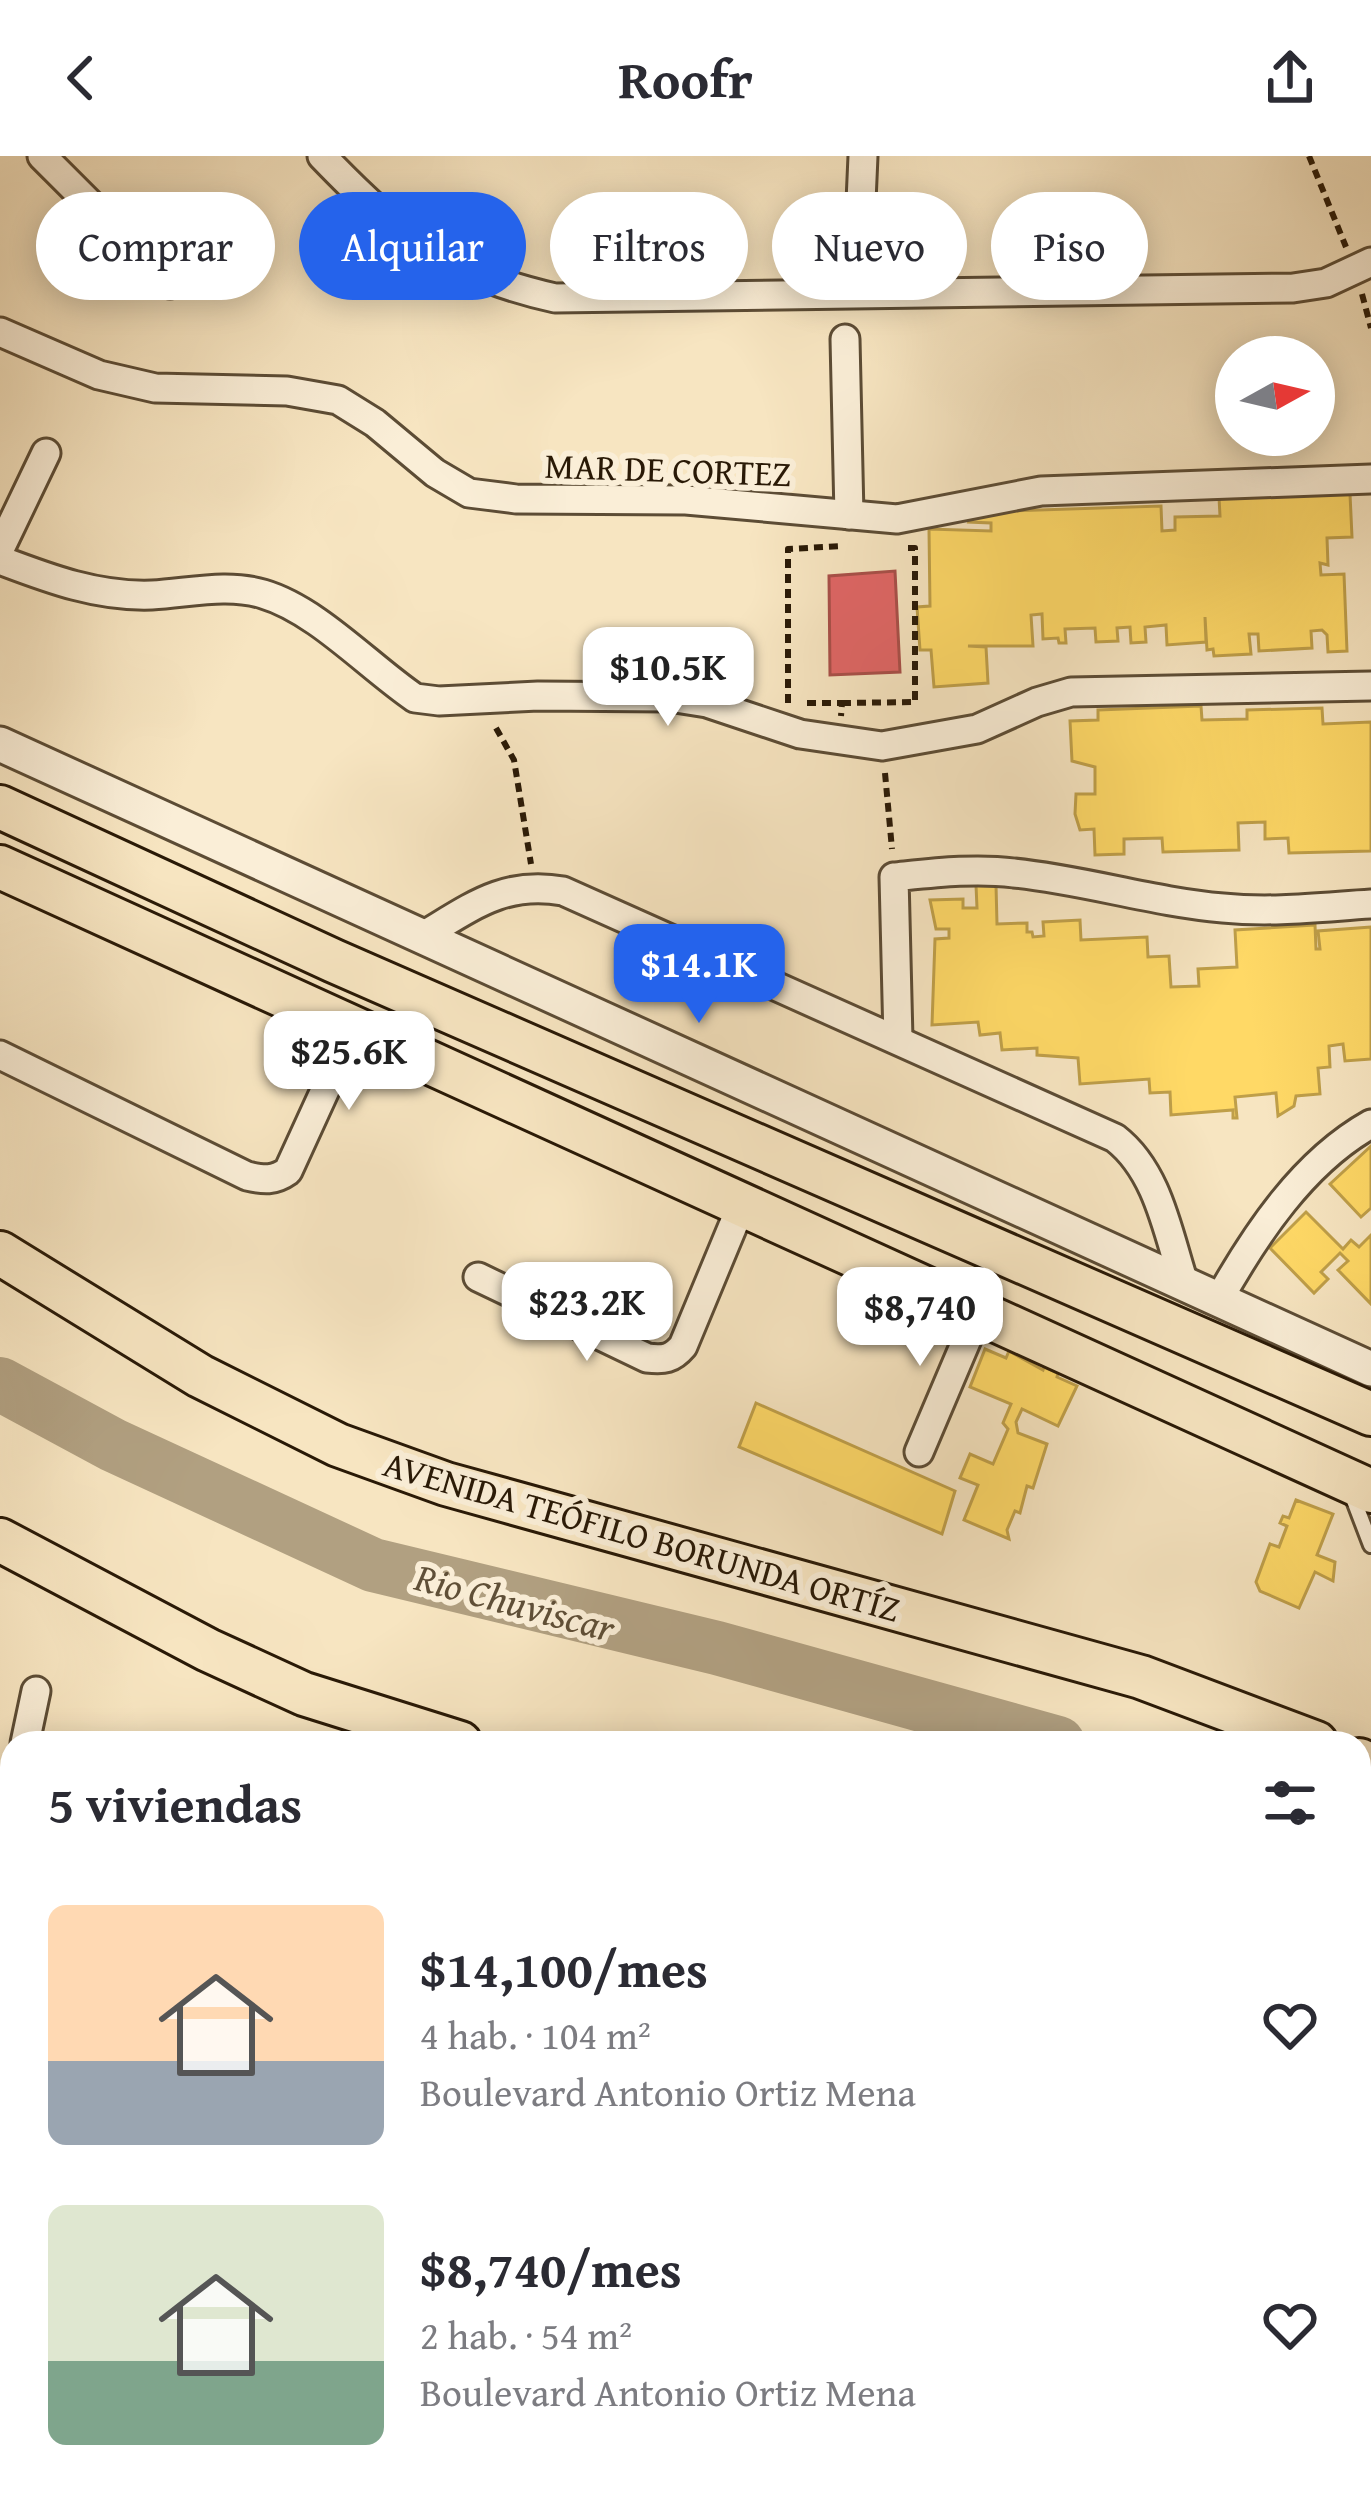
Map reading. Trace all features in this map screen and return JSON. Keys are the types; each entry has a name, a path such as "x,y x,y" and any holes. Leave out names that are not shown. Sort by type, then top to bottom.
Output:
{"main road":[{"path":"0,807 334,962 1371,1414"},
{"path":"0,867 1359,1485"},
{"name":"AVENIDA TEÓFILO BORUNDA ORTÍZ","path":"0,1253 200,1376 338,1445 468,1490 1141,1677 1284,1731"},
{"path":"0,1540 208,1650 304,1694 422,1731"}],"street":[{"path":"42,156 78,192"},
{"path":"322,156 401,232 461,270 505,287 555,298 772,296"},
{"path":"861,192 863,156"},
{"path":"967,292 1293,288 1326,283 1371,262"},
{"name":"MAR DE CORTEZ","path":"0,332 99,375 155,388 287,391 338,400 469,493 516,499 686,500 897,518 1041,490 1371,479"},
{"path":"845,339 849,515"},
{"path":"0,549 46,454"},
{"path":"0,560 102,592 150,595 219,588 259,592 292,604 415,698 669,697 707,703 839,742 882,746 977,729 1071,692 1371,686"},
{"path":"0,744 1371,1369"},
{"path":"898,1039 895,877 975,870 1017,873 1138,898 1226,908 1371,904"},
{"path":"421,937 506,891 534,886 563,890 1115,1138 1136,1154 1151,1182 1185,1286"},
{"path":"0,1055 247,1176 277,1179 288,1171 352,1029"},
{"path":"1217,1300 1250,1244 1284,1201 1371,1124"},
{"path":"478,1277 647,1358 674,1356 683,1346 742,1204"},
{"path":"919,1452 979,1311"},
{"path":"28,1731 36,1691"}],"lane":[{"path":"1359,1485 1371,1545"}],"path":[{"path":"849,515 846,546 788,549 788,704 915,703 915,548 892,548"},
{"path":"479,698 514,760 534,886"},
{"path":"839,742 842,703"},
{"path":"882,746 895,877"}],"building: Viviendas":[{"path":"1350,494 1352,537 1327,538 1328,565 1320,563 1321,575 1344,574 1347,651 1328,652 1322,630 1311,631 1312,648 1259,651 1258,634 1249,634 1251,654 1214,656 1213,649 1207,650 1205,617 1206,642 1167,645 1166,625 1145,627 1146,642 1131,643 1130,627 1117,628 1118,641 1096,642 1095,628 1065,629 1066,643 1059,643 1058,638 1043,639 1042,614 1031,615 1033,646 968,646 986,647 988,683 934,687 931,650 920,650 917,607 930,606 929,529 991,531 991,523 969,522 974,512 1161,506 1162,531 1175,530 1175,517 1220,516 1219,497"},
{"path":"1201,706 1202,720 1247,719 1247,710 1322,708 1323,724 1371,722 1371,851 1289,853 1288,838 1265,839 1265,822 1238,823 1239,850 1163,852 1162,838 1124,839 1124,854 1095,855 1094,829 1080,830 1075,814 1076,794 1095,794 1095,767 1072,761 1070,721 1098,720 1098,710"},
{"path":"976,885 996,885 997,924 1027,923 1033,937 1044,936 1043,922 1080,920 1081,940 1147,937 1148,957 1169,956 1171,987 1199,986 1198,969 1237,967 1235,930 1315,925 1316,949 1320,949 1318,931 1371,927 1371,1059 1345,1061 1343,1044 1329,1046 1330,1067 1318,1068 1320,1094 1296,1096 1294,1106 1278,1116 1276,1093 1235,1097 1237,1118 1233,1110 1171,1115 1170,1092 1150,1093 1149,1079 1080,1084 1078,1058 1037,1055 1037,1048 1002,1050 1000,1033 980,1035 978,1022 932,1025 935,939 949,938 949,929 936,929 930,900 963,899 963,908 977,908"},
{"path":"1371,1146 1371,1208 1361,1217 1330,1184"},
{"path":"1306,1212 1343,1249 1351,1240 1359,1247 1371,1235 1371,1304 1338,1270 1348,1261 1340,1253 1321,1272 1328,1279 1314,1293 1270,1248"},
{"path":"985,1349 1006,1358 1009,1351 1077,1386 1058,1426 1022,1409 1016,1422 1018,1433 1047,1444 1033,1488 1027,1486 1020,1513 1015,1511 1007,1530 1009,1539 964,1520 978,1485 960,1478 970,1454 993,1464 1008,1429 1003,1423 1011,1404 970,1387"},
{"path":"756,1403 955,1491 942,1534 739,1447"},
{"path":"1296,1500 1333,1514 1317,1555 1335,1562 1333,1581 1315,1572 1299,1608 1260,1591 1256,1582 1270,1544 1279,1547 1287,1526 1280,1523 1283,1516 1289,1518"}],"building: Comercios":[{"path":"895,571 900,672 830,675 829,576"}],"waterway":[{"name":"Rio Chuviscar","path":"0,1384 113,1445 373,1565 717,1648 1015,1731"}]}
